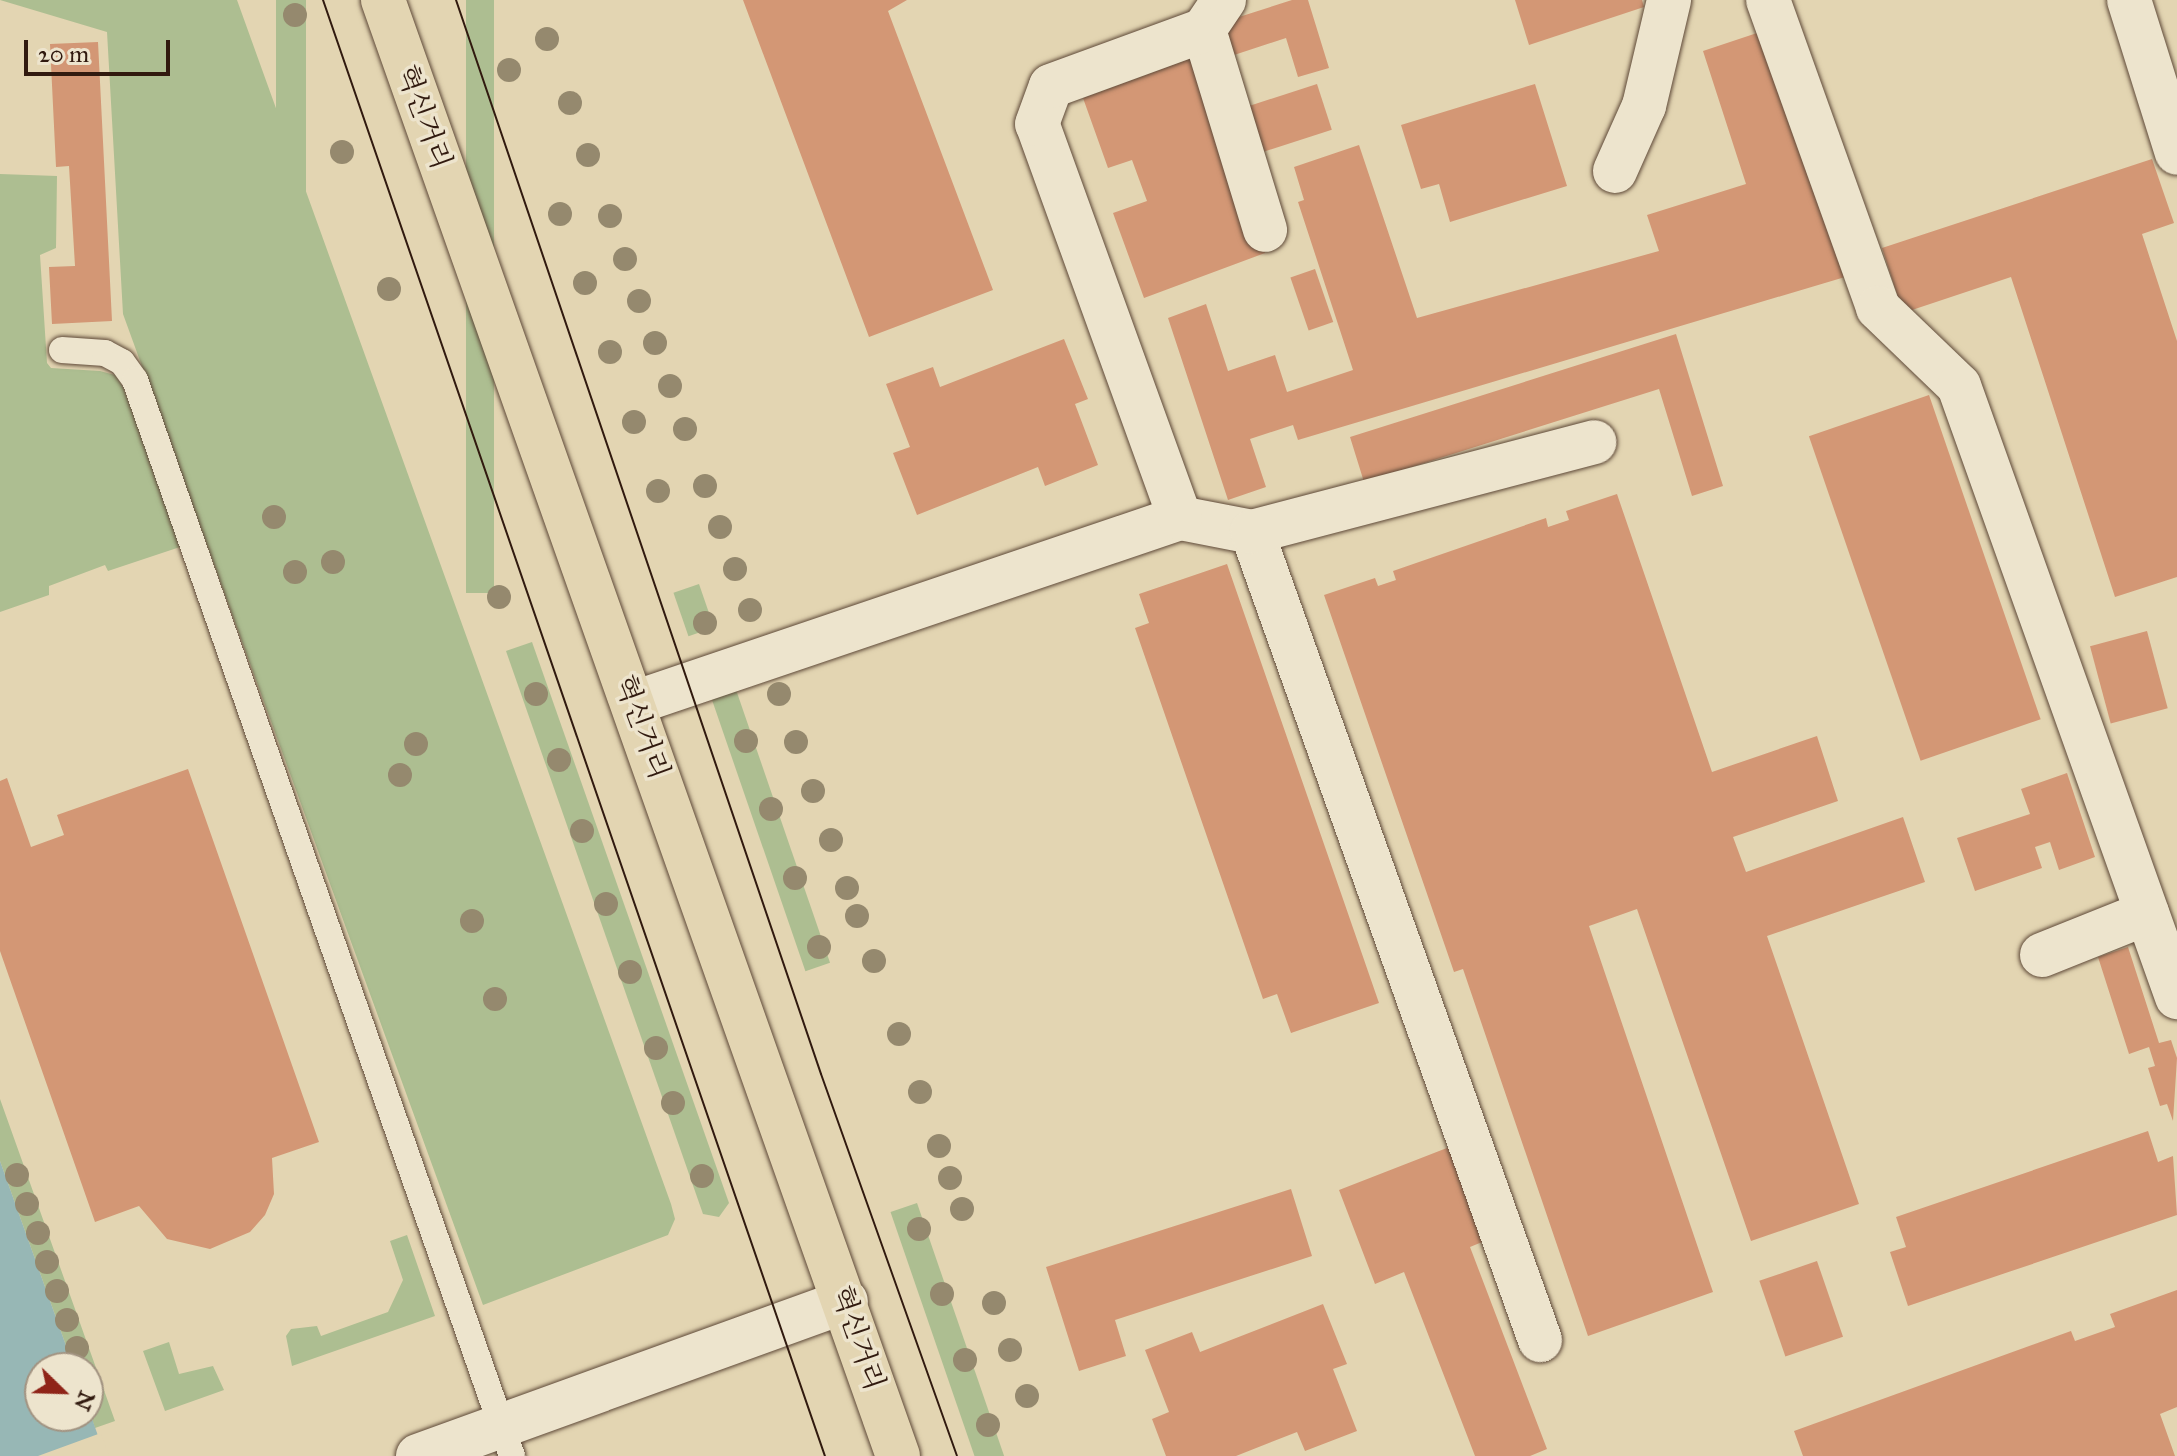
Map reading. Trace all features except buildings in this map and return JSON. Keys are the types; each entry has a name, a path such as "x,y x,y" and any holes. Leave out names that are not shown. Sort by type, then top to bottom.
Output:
{"main road":[{"name":"혁신거리","path":"383,0 846,1301 898,1456"}],"street":[{"path":"1615,171 1644,106 1669,0"},
{"path":"1768,0 1878,308 1959,386 2177,997"},
{"path":"2129,0 2177,153"},
{"path":"1180,518 1037,124 1051,86 1214,15 1265,230"},
{"path":"634,703 1180,518 1252,532 1594,442"},
{"path":"1252,532 1540,1340"},
{"path":"2042,955 2147,913"},
{"path":"418,1456 507,1441 846,1301"}],"lane":[{"path":"62,350 105,353 122,362 135,380 507,1441"}],"green space":[{"path":"0,0 237,0 671,1204 675,1219 668,1235 483,1305 123,314 107,32"},
{"path":"276,0 306,0 306,651 276,651"},
{"path":"466,0 494,0 494,593 466,593"},
{"path":"0,174 57,176 56,248 40,255 47,363 51,368 115,375 123,387 183,546 108,571 105,565 49,586 49,595 0,612"},
{"path":"699,584 714,627 688,636 673,593"},
{"path":"532,642 729,1203 719,1217 703,1214 506,651"},
{"path":"733,681 830,963 805,971 708,689"},
{"path":"0,1099 90,1352 68,1352 0,1161"},
{"path":"917,1203 1004,1456 975,1456 891,1212"},
{"path":"407,1235 435,1316 292,1366 286,1336 291,1329 317,1326 321,1336 388,1312 403,1280 390,1241"},
{"path":"169,1342 179,1374 213,1366 224,1390 165,1411 143,1351"},
{"path":"104,1390 115,1421 104,1425"}],"water":[{"path":"0,1161 68,1352 24,1352 24,1432 97,1432 105,1456 0,1456"}],"pier":[{"path":"101,1433 109,1456 38,1456"}],"tram line":[{"path":"323,0 825,1456"},
{"path":"456,0 821,1074 957,1456"}]}
